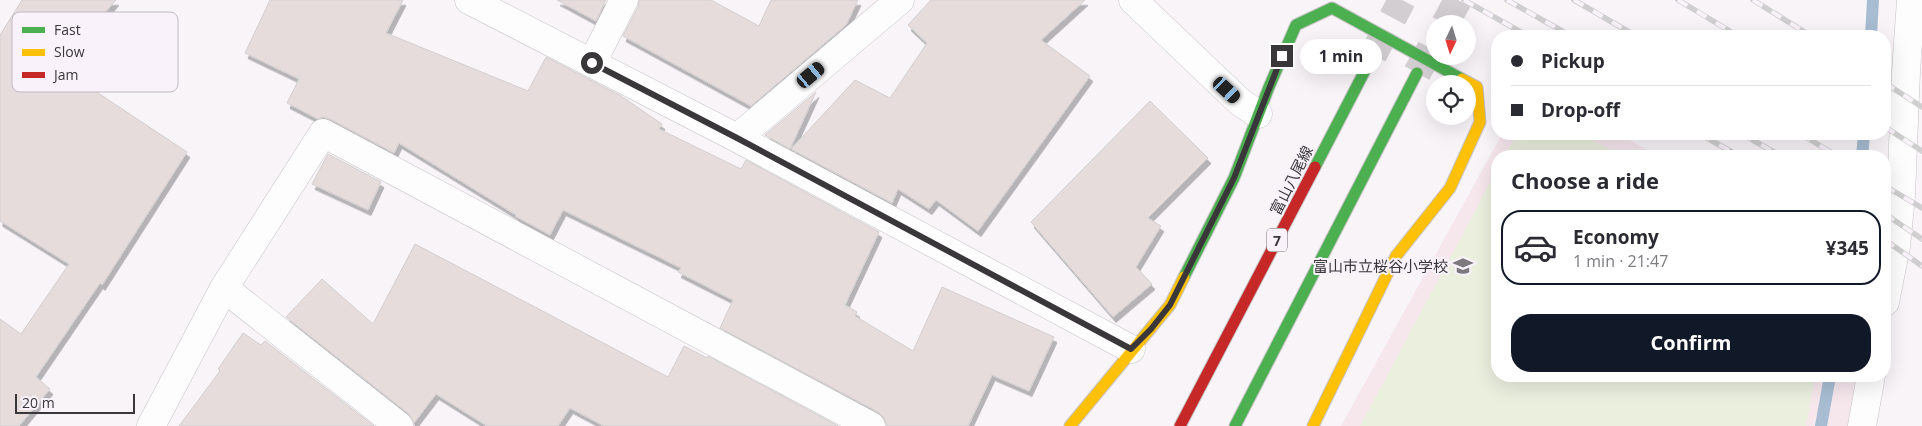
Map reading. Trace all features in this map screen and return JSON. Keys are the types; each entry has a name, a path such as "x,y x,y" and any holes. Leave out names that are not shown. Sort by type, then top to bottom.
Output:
{"street":[{"path":"469,0 737,138 1131,349"},
{"path":"592,63 624,0"},
{"path":"737,138 900,0"},
{"path":"1133,0 1240,102 1258,114"},
{"path":"1891,271 1896,246 1914,76 1911,0"},
{"path":"1070,426 1131,349 1151,329 1170,305 1234,178 1258,114 1296,25 1332,8 1477,87 1480,122 1450,188 1396,256 1313,426"},
{"name":"富山八尾線","path":"1180,426 1373,55"},
{"path":"1235,426 1417,73"},
{"path":"156,424 224,288 323,133 871,426"},
{"path":"224,288 399,426"},
{"path":"1862,426 1870,382"}],"shaded area":[{"name":"富山市立桜谷小学校","path":"1499,140 1629,140 1648,150 1493,150"},
{"name":"富山市立桜谷小学校","path":"1491,154 1491,382 1857,382 1848,426 1341,426"}],"green space":[{"path":"1514,140 1591,140 1611,150 1508,150"},
{"name":"富山市立桜谷小学校","path":"1491,181 1491,382 1814,382 1806,426 1360,426"}],"building":[{"path":"22,0 116,0 105,12 14,12"},
{"path":"270,0 403,0 386,33 528,91 546,57 621,96 662,124 659,129 741,169 746,160 879,232 845,305 857,312 855,316 913,351 942,287 1054,337 1029,391 992,375 968,426 887,426 884,418 878,412 720,328 733,300 678,272 681,268 563,210 550,235 515,216 399,143 394,153 330,119 323,117 318,119 287,103 299,79 245,53"},
{"path":"557,0 606,0 596,21"},
{"path":"639,0 711,0 759,26 771,0 858,0 846,25 751,106 623,36 638,7"},
{"path":"931,0 1085,0 1041,40 1090,76 978,231 936,200 929,209 898,189 892,203 791,149 855,80 890,98 927,43 908,25"},
{"path":"12,16 12,92 97,92 187,152 102,285 100,283 36,377 50,389 19,426 0,426 0,319 21,334 69,264 0,221 0,35"},
{"path":"816,92 790,149 765,135"},
{"path":"1150,101 1208,158 1148,218 1161,226 1136,267 1152,284 1113,317 1031,222"},
{"path":"328,154 381,182 368,210 312,184"},
{"path":"415,244 668,377 684,346 707,358 708,356 838,426 604,426 570,408 558,426 487,426 436,394 414,423 409,414 286,317 322,279 373,324"},
{"path":"243,333 261,345 265,341 374,426 179,426 220,371 218,369"}],"waterway":[{"path":"1871,30 1873,0"},
{"path":"1863,140 1863,150"},
{"path":"1821,426 1829,382"}],"tunnel":[{"path":"1373,55 1402,0"},
{"path":"1450,15 1458,0"},
{"path":"1417,73 1426,57"}],"railway":[{"path":"1464,0 1517,30"},
{"path":"1507,0 1560,30"},
{"path":"1574,0 1626,30"},
{"path":"1678,0 1728,30"},
{"path":"1753,0 1801,30"},
{"path":"1891,87 1922,107"},
{"path":"1891,131 1922,151"},
{"path":"1711,140 1728,150"},
{"path":"1753,140 1770,150"},
{"path":"1811,140 1827,150"},
{"path":"1891,190 1922,208"},
{"path":"1891,218 1922,239"},
{"path":"1891,244 1922,266"}],"traffic: fast":[{"path":"1184,277 1234,178 1269,87 1296,25 1332,8 1455,75"},
{"path":"1315,167 1373,55"},
{"path":"1235,426 1417,73"}],"traffic: slow":[{"path":"1313,426 1396,256 1450,188 1480,122 1476,86"},
{"path":"1070,426 1170,305 1184,277"}],"traffic: jam":[{"path":"1180,426 1315,167"}],"place":[{"name":"富山市立桜谷小学校","path":"1463,266"}],"route":[{"path":"592,63 737,138 1131,349 1151,329 1170,305 1234,178 1282,56"}]}
